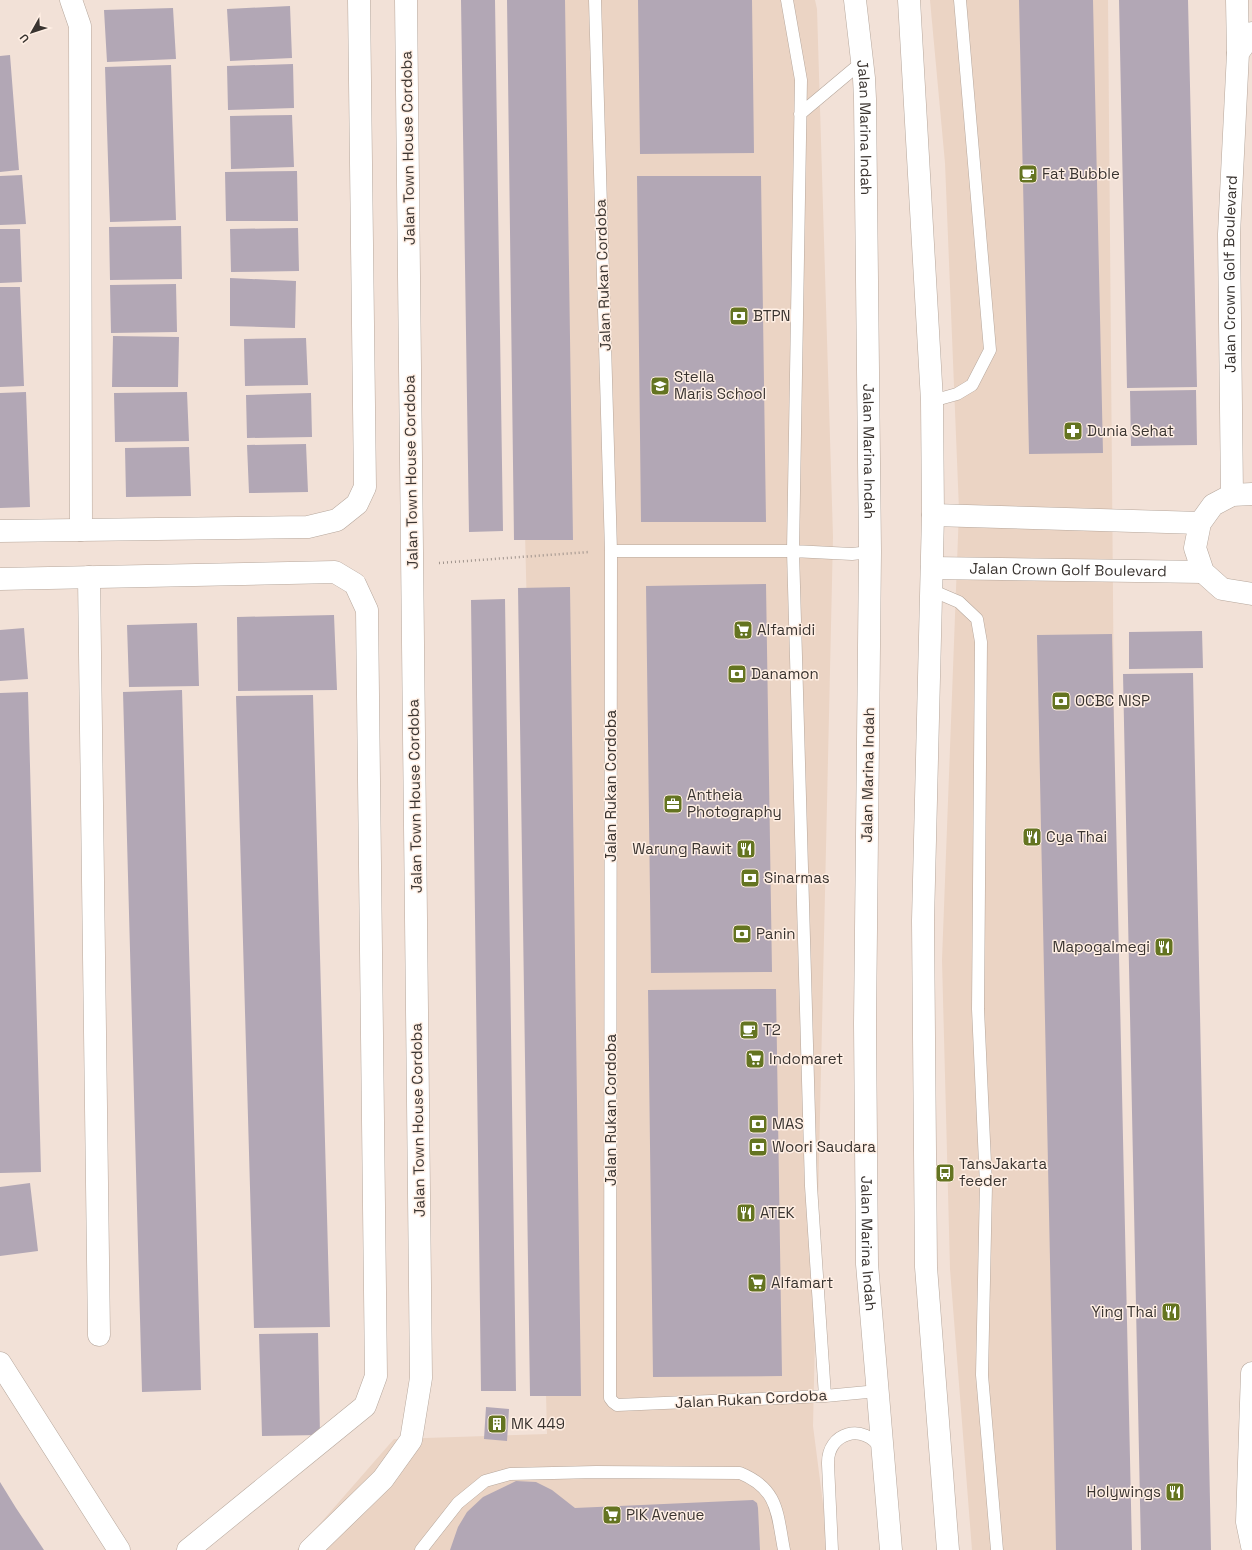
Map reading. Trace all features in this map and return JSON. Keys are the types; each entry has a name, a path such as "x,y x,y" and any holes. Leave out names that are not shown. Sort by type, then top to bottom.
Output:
{"street":[{"path":"71,0 80,26 81,530"},
{"path":"0,531 308,527 337,520 357,504 364,487 359,0"},
{"name":"Jalan Town House Cordoba","path":"310,1550 383,1479 411,1440 421,1378 406,0"},
{"name":"Jalan Marina Indah","path":"855,0 865,99 870,552 865,1024 867,1264 891,1550"},
{"path":"909,0 932,401 932,590 923,921 926,1267 948,1550"},
{"name":"Jalan Crown Golf Boulevard","path":"1237,0 1238,53 1229,234 1242,494"},
{"path":"1238,53 1252,33"},
{"path":"1242,494 1213,505 1200,523 1195,548 1203,572 1222,589 1252,594"},
{"path":"933,514 1200,523"},
{"name":"Jalan Crown Golf Boulevard","path":"932,568 1203,572"},
{"path":"0,579 335,572 355,584 367,610 376,1376 365,1406 188,1550"},
{"path":"89,577 99,1335"},
{"path":"0,1363 119,1550"},
{"path":"1252,1373 1247,1522 1252,1546"}],"lane":[{"name":"Jalan Rukan Cordoba","path":"595,0 611,551 610,1398 617,1405 825,1396 878,1391"},
{"path":"787,0 801,80 793,551 810,1186 825,1396"},
{"path":"932,401 957,394 972,385 990,350 960,0"},
{"path":"800,114 862,62"},
{"path":"611,551 793,551 852,554 870,552"},
{"path":"932,590 958,602 977,618 982,642 978,1009 986,1185 982,1375 997,1550"},
{"path":"832,1550 828,1464 828,1457 831,1447 841,1437 851,1433 870,1437 878,1445 882,1452"},
{"path":"421,1550 458,1503 485,1481 510,1474 596,1472 740,1473 752,1478 765,1488 772,1498 777,1512 784,1550"}],"path":[{"path":"412,565 611,551"}],"shaded area":[{"path":"512,0 815,0 817,9 833,537 813,1426 829,1550 297,1550 394,1439 547,1434"},
{"path":"930,0 1108,0 1121,1550 972,1550 950,1269 942,960 959,510 945,163"}],"building":[{"path":"461,0 495,0 503,531 469,532"},
{"path":"507,0 565,0 573,540 514,540"},
{"path":"638,0 752,0 754,153 640,154"},
{"path":"1019,0 1093,0 1103,453 1029,454"},
{"path":"1119,0 1188,0 1197,387 1127,388"},
{"path":"290,6 292,58 230,61 227,9"},
{"path":"173,8 176,59 107,62 104,10"},
{"path":"10,55 19,170 0,172 0,56"},
{"path":"293,64 294,108 228,110 227,66"},
{"path":"171,65 176,220 110,222 105,67"},
{"path":"292,115 294,167 231,169 230,116"},
{"path":"297,171 298,221 226,221 225,172"},
{"path":"22,175 26,224 0,225 0,176"},
{"path":"637,176 761,176 766,522 641,522"},
{"path":"181,226 182,279 110,280 109,227"},
{"path":"298,228 299,271 231,272 230,229"},
{"path":"0,229 20,229 22,282 0,283"},
{"path":"230,278 296,281 295,328 230,326"},
{"path":"176,284 177,332 111,333 110,285"},
{"path":"0,287 20,287 24,386 0,387"},
{"path":"113,336 179,337 178,387 112,387"},
{"path":"306,338 308,385 245,386 244,339"},
{"path":"1196,390 1197,445 1131,446 1130,391"},
{"path":"26,392 30,507 0,508 0,393"},
{"path":"187,392 189,441 115,442 114,393"},
{"path":"311,393 312,437 247,438 246,395"},
{"path":"306,444 308,492 249,493 247,445"},
{"path":"189,447 191,496 126,497 125,448"},
{"path":"766,584 772,972 651,973 646,586"},
{"path":"570,587 581,1396 530,1396 518,588"},
{"path":"505,599 516,1391 481,1391 471,600"},
{"path":"334,615 337,690 238,691 237,617"},
{"path":"197,623 199,686 129,687 127,625"},
{"path":"24,628 28,679 0,681 0,630"},
{"path":"1202,631 1203,668 1129,669 1129,632"},
{"path":"1112,634 1132,1550 1056,1550 1037,635"},
{"path":"1193,673 1211,1550 1141,1550 1123,674"},
{"path":"182,690 201,1390 142,1392 123,692"},
{"path":"28,692 41,1172 0,1173 0,693"},
{"path":"313,695 330,1327 254,1328 236,696"},
{"path":"776,989 782,1376 653,1377 648,990"},
{"path":"30,1183 38,1251 0,1256 0,1187"},
{"path":"318,1333 320,1435 262,1436 259,1334"},
{"name":"MK 449","path":"486,1407 509,1409 507,1441 484,1439"},
{"name":"PIK Avenue","path":"516,1481 536,1482 552,1490 575,1508 753,1500 757,1503 758,1508 760,1550 450,1550 458,1527 467,1512 483,1497"},
{"path":"0,1482 16,1508 44,1550 0,1550"}],"place":[{"name":"Fat Bubble","path":"1028,174"},
{"name":"BTPN","path":"739,316"},
{"name":"Stella Maris School","path":"660,386"},
{"name":"Dunia Sehat","path":"1073,431"},
{"name":"Alfamidi","path":"743,630"},
{"name":"Danamon","path":"737,674"},
{"name":"OCBC NISP","path":"1061,701"},
{"name":"Antheia Photography","path":"673,804"},
{"name":"Cya Thai","path":"1032,837"},
{"name":"Warung Rawit","path":"746,849"},
{"name":"Sinarmas","path":"750,878"},
{"name":"Panin","path":"742,934"},
{"name":"Mapogalmegi","path":"1164,947"},
{"name":"T2","path":"749,1030"},
{"name":"Indomaret","path":"755,1059"},
{"name":"MAS","path":"758,1124"},
{"name":"Woori Saudara","path":"758,1147"},
{"name":"TansJakarta feeder","path":"945,1173"},
{"name":"ATEK","path":"746,1213"},
{"name":"Alfamart","path":"757,1283"},
{"name":"Ying Thai","path":"1171,1312"},
{"name":"MK 449","path":"497,1424"},
{"name":"Holywings","path":"1175,1492"},
{"name":"PIK Avenue","path":"612,1515"}]}
